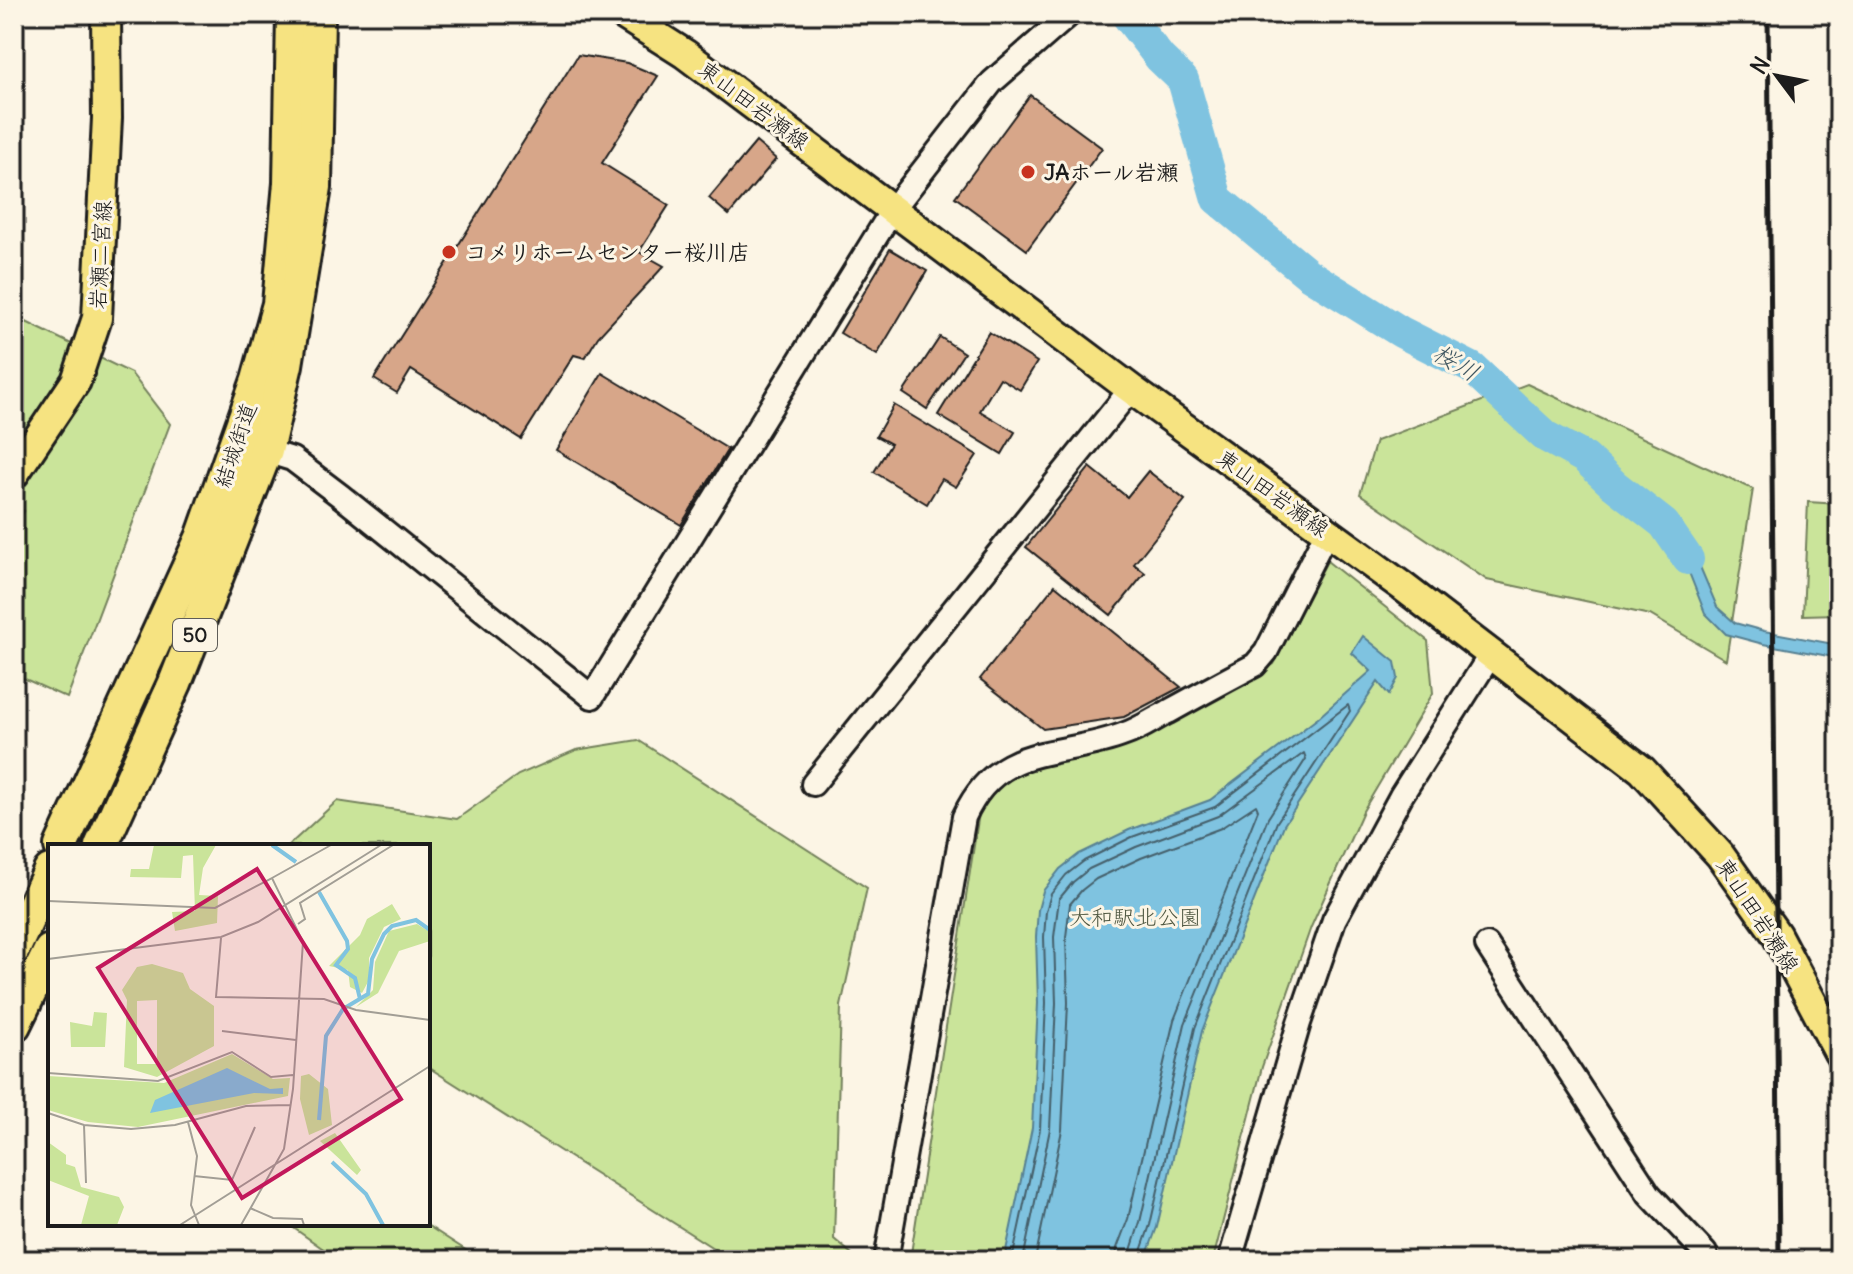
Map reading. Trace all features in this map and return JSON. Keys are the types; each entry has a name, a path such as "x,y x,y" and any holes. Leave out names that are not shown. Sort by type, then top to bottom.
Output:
{"highway":[{"name":"結城街道","path":"62,844 202,538 258,380 279,304 282,274 290,183 293,14"},
{"name":"結城街道","path":"102,844 175,683 266,451 286,365 315,187 318,14"},
{"path":"14,948 48,875"},
{"path":"14,1025 48,955"}],"main road":[{"name":"岩瀬二宮線","path":"14,474 76,381 97,318 107,118 106,14"},
{"name":"東山田岩瀬線","path":"622,14 685,54 1131,389 1402,586 1642,770 1720,855 1776,934 1839,1053"}],"street":[{"path":"266,451 292,459 592,697 893,209 992,82 1070,14"},
{"path":"813,784 1131,389"},
{"path":"886,1260 964,817 971,802 999,772 1020,760 1037,753 1101,742 1128,733 1255,665 1266,652 1326,533"},
{"path":"1230,1260 1299,1023 1334,920 1401,796 1491,654"},
{"path":"1487,945 1649,1194 1705,1253 1707,1260"}],"green space":[{"path":"22,320 131,373 170,424 67,698 14,674 14,528 24,511 14,505 14,331"},
{"path":"1527,384 1753,489 1726,660 1650,615 1487,580 1360,494 1376,441"},
{"path":"1808,502 1839,504 1839,614 1803,615"},
{"name":"大和駅北公園","path":"1327,561 1428,641 1433,693 1363,811 1311,927 1262,1067 1213,1260 910,1260 979,813 1003,781 1035,762 1236,686 1274,664"},
{"path":"638,740 867,888 841,1006 834,1239 859,1260 732,1260 430,1068 430,844 290,844 337,801 457,819 518,775 576,750"},
{"path":"291,1226 428,1226 481,1260 339,1260"}],"water":[{"path":"1669,520 1698,562 1717,607 1735,623 1839,645 1839,658 1726,634 1705,613 1688,570 1659,529"},
{"path":"1363,636 1395,662 1398,678 1389,695 1378,682 1284,825 1202,1031 1157,1227 1145,1260 1004,1260 1032,1128 1038,1003 1036,937 1043,891 1060,869 1079,854 1129,830 1210,800 1318,718 1371,671 1352,653"}],"building":[{"path":"578,55 627,63 658,76 602,163 669,205 639,252 664,266 598,337 585,358 574,355 521,439 411,370 397,393 374,379"},
{"name":"JAホール岩瀬","path":"1030,95 1102,148 1027,250 955,197"},
{"path":"756,142 776,159 729,215 709,198"},
{"path":"890,249 927,271 877,355 840,333"},
{"path":"989,332 1037,362 1020,390 1000,378 980,411 1015,432 1002,454 938,415"},
{"path":"940,337 964,353 927,409 903,393"},
{"path":"602,373 728,449 681,525 556,450"},
{"path":"894,405 977,455 956,487 942,479 927,504 874,472 891,444 876,436"},
{"path":"1090,467 1127,497 1148,471 1185,500 1134,564 1145,573 1111,615 1026,547"},
{"path":"1055,585 1181,687 1124,717 1043,729 980,679"}],"waterway":[{"name":"桜川","path":"1126,14 1160,58 1183,80 1217,199 1308,274 1401,332 1472,368 1545,436 1585,458 1664,524 1688,559"}],"railway":[{"path":"1768,14 1779,1260"}],"place":[{"name":"JAホール岩瀬","path":"1028,172"},
{"name":"コメリホームセンター桜川店","path":"449,252"}]}
